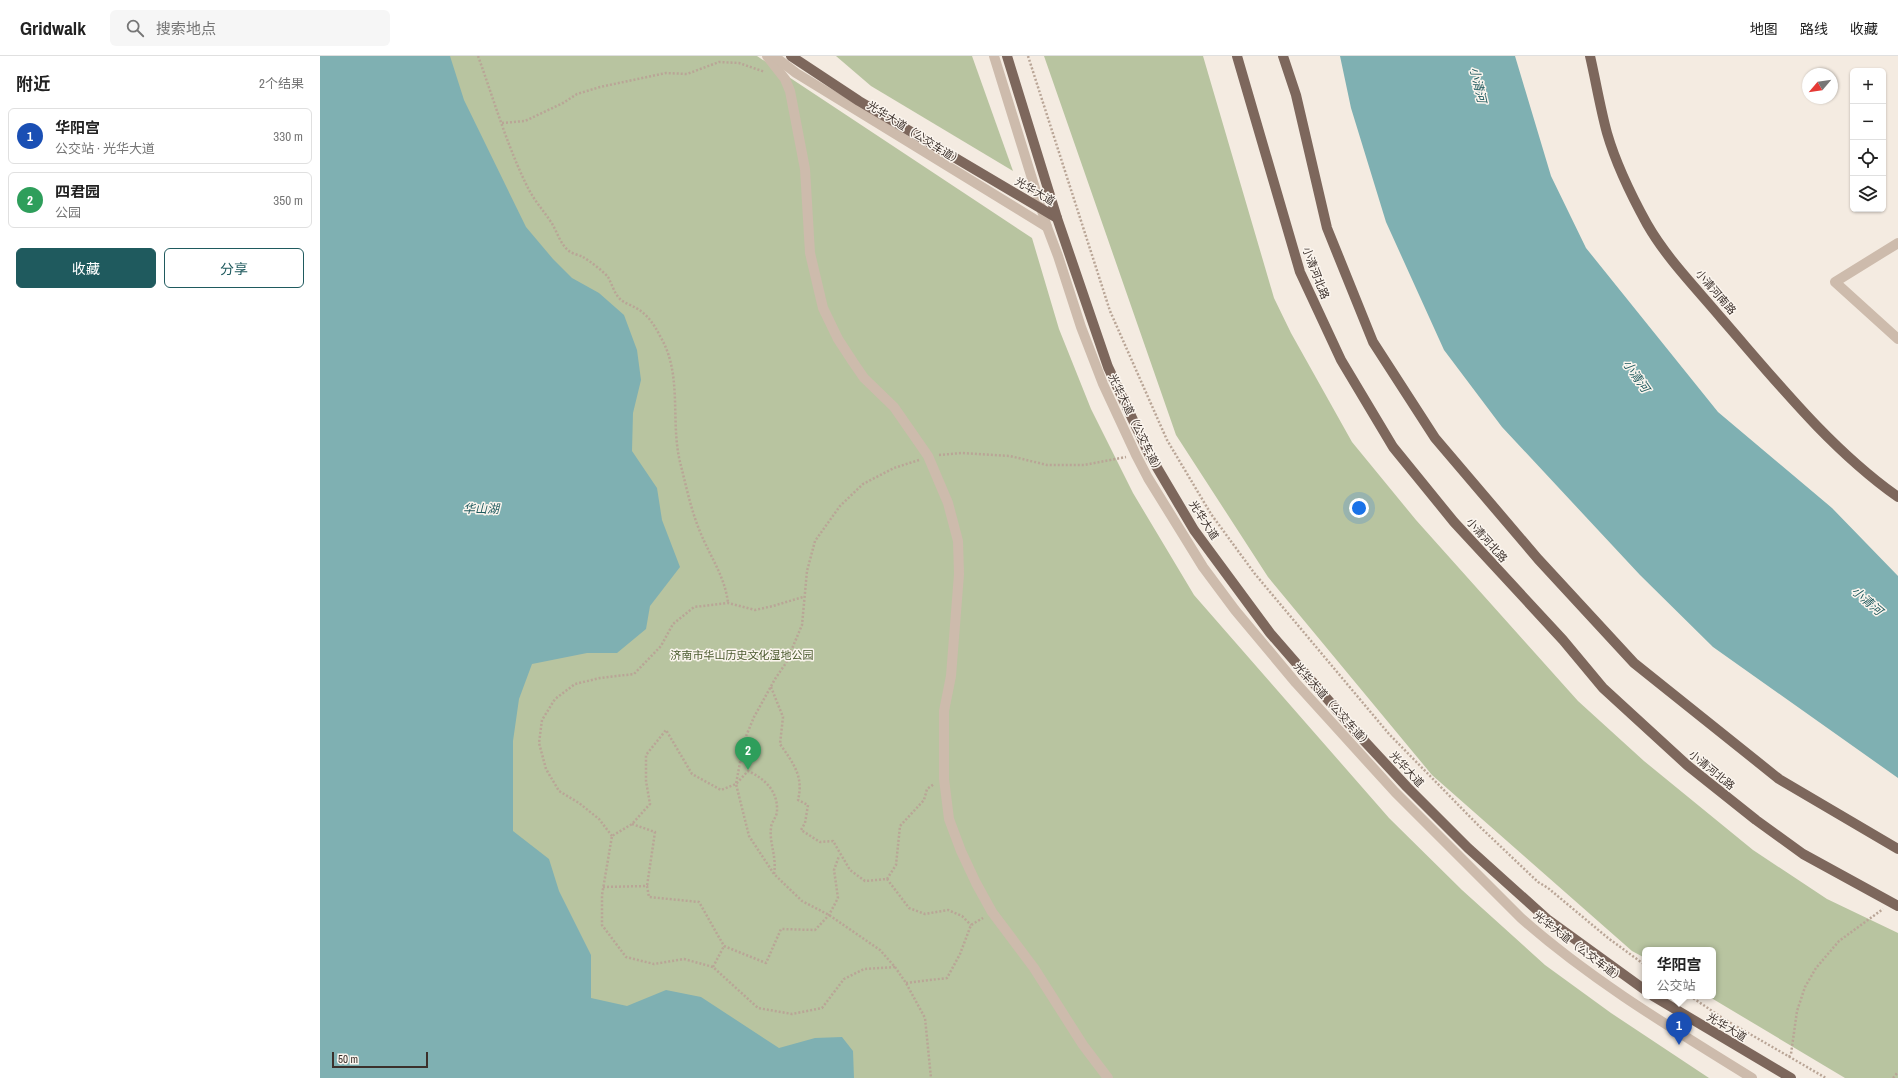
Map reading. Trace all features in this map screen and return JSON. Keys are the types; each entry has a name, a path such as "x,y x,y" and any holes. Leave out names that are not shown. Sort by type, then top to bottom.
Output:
{"main road":[{"name":"光华大道","path":"791,56 866,105 1057,218 1108,367 1149,454 1194,530 1270,633 1356,732 1468,848 1547,918 1642,988"},
{"path":"1007,56 1057,218"},
{"name":"小清河北路","path":"1237,56 1300,272 1341,360 1393,447 1454,522 1563,640 1603,688 1682,761 1756,820 1803,854 1895,904"},
{"path":"1283,56 1296,95 1327,228 1361,314 1373,342 1435,438 1538,559 1634,663 1779,778 1898,849"},
{"name":"小清河南路","path":"1590,56 1607,133 1618,164 1648,225 1670,258 1770,374 1809,416 1878,484 1898,498"},
{"name":"光华大道","path":"1658,999 1791,1078"}],"street":[{"path":"767,56 785,79 790,91 805,170 810,252 823,308 838,339 856,367 877,392 894,407 928,456 948,503 958,541 959,574 951,676 944,711 944,779 950,819 961,851 992,912 1034,968 1083,1046 1108,1078"},
{"name":"光华大道（公交车道）","path":"774,56 816,85 1047,227"},
{"name":"光华大道（公交车道）","path":"994,56 1047,227 1081,327 1103,384 1136,455 1203,566 1235,610 1296,683 1395,792 1436,834 1542,936 1683,1036 1752,1078"},
{"path":"1898,242 1835,282 1898,339"}],"path":[{"path":"478,56 509,144 528,188 539,207 551,222 560,239 569,251 584,258 607,276 620,300 647,316 661,337 675,383 677,407 675,423 680,460 691,504 701,534 720,572 727,592 728,603"},
{"path":"1028,56 1110,311 1167,440 1211,514 1255,574 1307,638 1389,734 1426,774 1538,882 1548,888 1608,938 1642,964"},
{"path":"502,123 525,121 563,103 577,94 600,87 666,73 687,74 719,62 739,63 785,79"},
{"path":"931,1078 925,1018 906,983 895,967 880,950 829,915 802,901 774,874 749,836 736,784 744,741 771,687 786,663 802,625 806,571 815,541 840,506 864,484 894,468 928,456 962,453 1010,456 1047,465 1084,465 1136,455"},
{"path":"803,597 755,610 728,603 694,607 673,624 662,646 634,674 600,678 575,684 555,700 542,720 539,744 546,769 559,791 580,803 599,819 612,836 603,887 602,925 626,957 654,964 684,959 713,967 758,1008 792,1014 822,1008 844,979 864,969 895,967"},
{"path":"771,687 783,717 780,744 796,768 801,789 798,800 808,805 805,823 801,830 820,842 833,841 850,870 865,881 887,878 896,865 900,826 924,800 927,789 944,779"},
{"path":"612,836 632,824 650,804 646,781 646,755 666,730 692,774 721,790 736,784 748,771 762,778 775,795 777,812 771,828 776,862 774,874"},
{"path":"632,824 655,832 647,886 649,897 699,902 724,946 766,962 781,929 815,930 829,915 838,898 834,870 840,855"},
{"path":"887,878 909,908 925,914 948,910 962,916 971,925"},
{"path":"603,887 647,886"},
{"path":"1789,1057 1792,1047 1797,1011 1805,987 1816,968 1839,941 1895,904"},
{"path":"906,983 948,978 960,954 971,925 992,912"},
{"path":"713,967 724,946"},
{"path":"1694,999 1724,1019 1826,1078"},
{"path":"1893,1078 1898,1072"}],"green space":[{"name":"济南市华山历史文化湿地公园","path":"320,56 757,56 1032,238 1059,329 1091,409 1133,493 1194,595 1389,818 1462,890 1545,965 1611,1013 1709,1078 320,1078"},
{"path":"836,56 972,56 1013,171 871,86"},
{"path":"1044,56 1203,56 1274,298 1291,333 1352,442 1416,520 1578,701 1644,761 1753,850 1827,899 1898,933 1898,1078 1845,1078 1713,999 1716,999 1716,947 1642,947 1642,956 1632,951 1432,775 1268,577 1176,435"}],"water":[{"name":"华山湖","path":"320,56 450,56 464,100 526,227 553,259 572,278 599,293 624,315 637,350 641,380 633,413 632,451 657,488 662,520 680,567 650,606 646,629 617,653 587,653 532,664 519,699 513,741 513,831 549,859 559,891 591,955 591,998 627,1006 666,990 701,997 779,1048 815,1038 842,1037 853,1051 854,1078 320,1078"},
{"name":"小清河","path":"1340,56 1515,56 1551,176 1586,248 1718,412 1832,508 1898,576 1898,778 1713,647 1640,575 1502,427 1444,350 1386,222 1351,108"}],"place":[{"name":"四君园","path":"748,770"},
{"name":"华阳宫","path":"1679,1045"}]}
